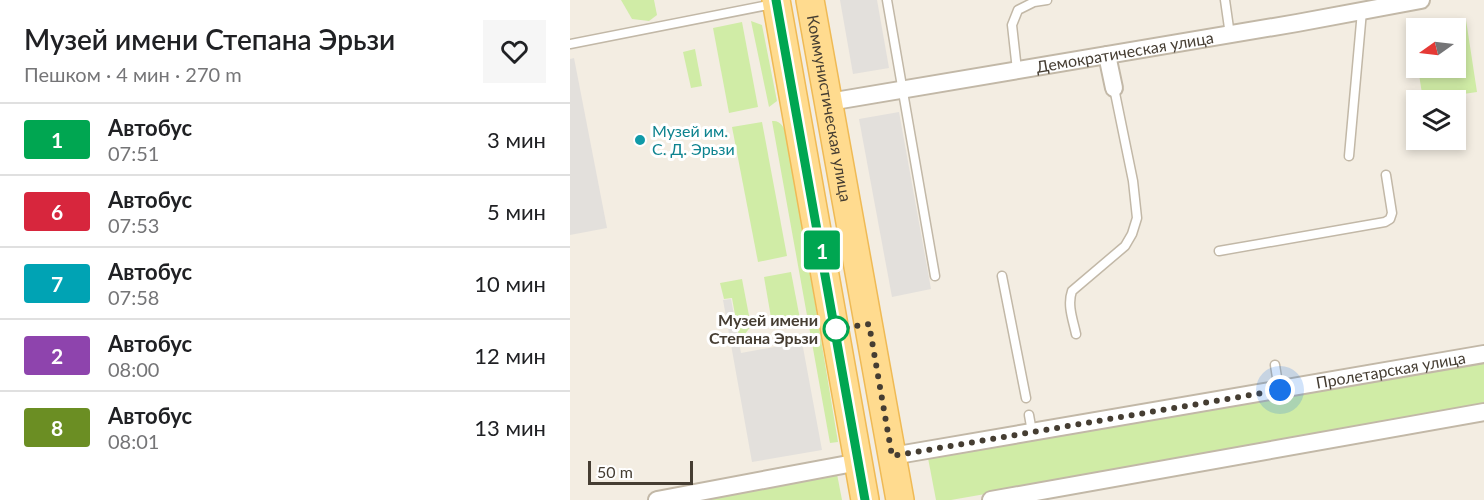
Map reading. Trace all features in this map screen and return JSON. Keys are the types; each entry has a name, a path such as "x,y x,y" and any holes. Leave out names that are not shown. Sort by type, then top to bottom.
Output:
{"main road":[{"name":"Коммунистическая улица","path":"810,0 900,500"},
{"name":"Коммунистическая улица","path":"776,2 865,500"},
{"name":"Пролетарская улица","path":"859,462 892,456"}],"street":[{"name":"Демократическая улица","path":"829,102 1230,35 1421,0"},
{"path":"1107,55 1114,88"},
{"name":"Пролетарская улица","path":"892,456 1484,354"},
{"path":"991,500 1484,412"},
{"name":"Пролетарская улица","path":"657,500 859,462"}],"lane":[{"path":"887,0 935,276"},
{"path":"1017,70 1012,25 1018,10 1034,2 1047,0"},
{"path":"1225,0 1230,35"},
{"path":"570,44 776,2"},
{"path":"1349,156 1362,11"},
{"path":"1076,334 1069,298 1072,291 1125,246 1137,218 1133,181 1114,88"},
{"path":"1219,251 1385,222 1390,219 1392,213 1386,175"},
{"path":"1002,276 1026,398"},
{"path":"1275,365 1280,390"},
{"path":"1029,415 1032,432"}],"green space":[{"path":"621,0 654,0 657,15 649,21 632,19"},
{"path":"1466,20 1477,92 1466,94 1466,90 1421,90 1420,78 1466,78"},
{"path":"751,21 762,25 777,101 769,107"},
{"path":"742,22 758,107 729,113 713,28"},
{"path":"695,49 702,86 691,88 683,52"},
{"path":"772,121 780,123 787,134 838,442 830,443"},
{"path":"762,122 787,256 758,262 732,127"},
{"path":"791,272 800,319 795,326 773,329 764,277"},
{"path":"742,279 751,326 745,334 741,348 732,298 724,299 720,283"},
{"path":"1484,361 1484,407 951,500 936,500 928,458"},
{"path":"837,474 842,500 695,500"}],"shaded area":[{"path":"840,0 877,0 889,68 853,74"},
{"path":"574,58 607,228 570,235 570,59"},
{"path":"899,112 931,289 892,297 859,119"},
{"path":"731,299 741,353 802,342 822,450 752,462 723,300"}],"bus line":[{"name":"1","path":"776,0 865,500"}],"place":[{"name":"Музей им. С. Д. Эрьзи","path":"640,140"},
{"name":"Музей имени Степана Эрьзи","path":"836,329"}],"route":[{"path":"836,329 869,324 892,456 1280,390"}]}
